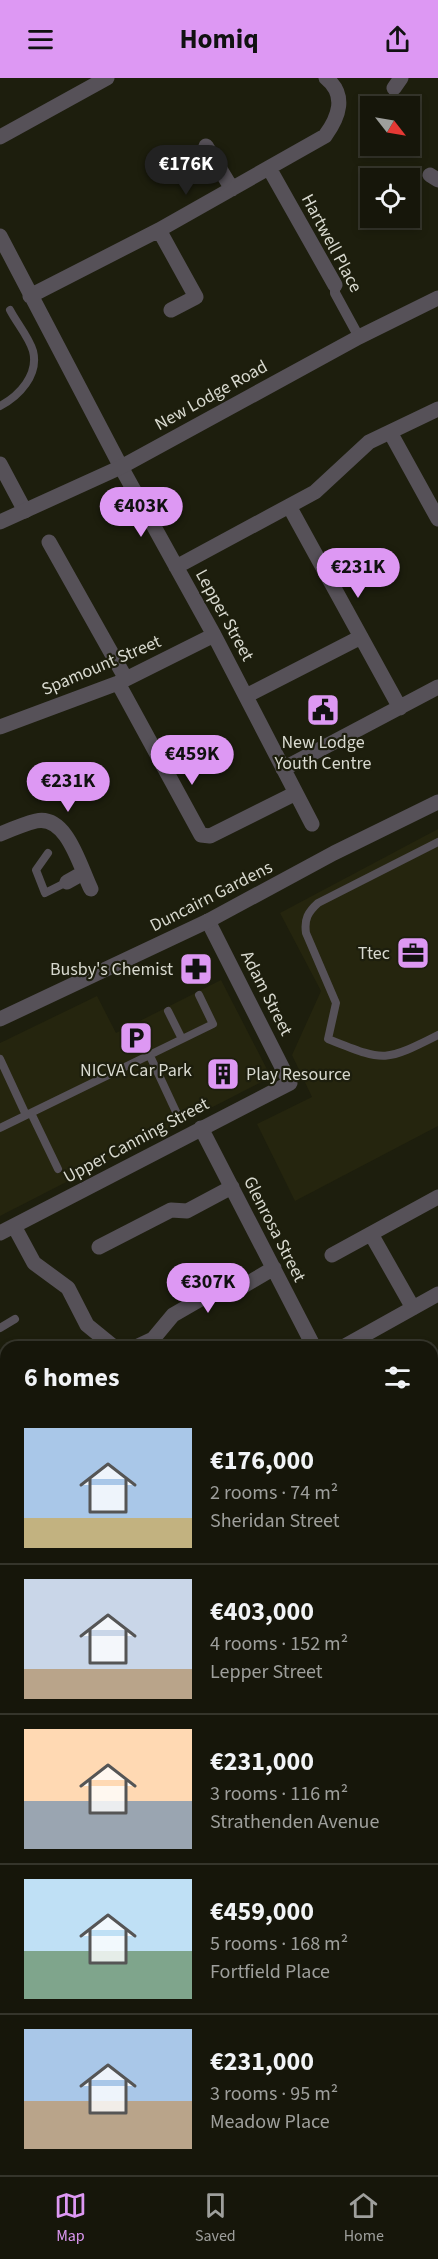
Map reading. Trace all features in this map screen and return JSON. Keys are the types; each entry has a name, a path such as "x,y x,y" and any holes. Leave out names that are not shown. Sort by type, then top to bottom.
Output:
{"street":[{"path":"0,137 107,78"},
{"path":"30,296 159,230 325,136 334,124 340,104 334,85 326,78"},
{"path":"206,146 232,189"},
{"name":"Hartwell Place","path":"269,168 335,285 335,292 359,337"},
{"path":"159,230 196,297 171,310"},
{"name":"Lepper Street","path":"0,236 121,467 214,634 312,824"},
{"name":"New Lodge Road","path":"0,522 121,467 359,337 438,298"},
{"path":"176,567 315,492 369,442 438,409"},
{"path":"390,432 436,509"},
{"path":"0,464 25,512"},
{"path":"289,506 400,708"},
{"path":"49,542 201,835 210,836 296,793"},
{"name":"Spamount Street","path":"0,727 122,681 214,634"},
{"path":"246,696 361,637"},
{"path":"283,769 438,687"},
{"name":"Duncairn Gardens","path":"0,1019 208,921 334,853 438,802"},
{"path":"0,834 38,820 51,821 63,830 91,889"},
{"path":"67,882 83,873"},
{"name":"Adam Street","path":"208,921 290,1083"},
{"name":"Upper Canning Street","path":"7,1230 290,1083"},
{"name":"Glenrosa Street","path":"201,1128 311,1341"},
{"path":"99,1247 171,1210 187,1211 232,1187"},
{"path":"332,1255 438,1197"},
{"path":"7,1230 34,1263 68,1288 87,1325 107,1341"},
{"path":"371,1234 413,1308"},
{"path":"149,1341 173,1315 218,1289 235,1291 273,1268"},
{"path":"354,1341 438,1294"}],"lane":[{"path":"0,406 15,399 31,376 33,351 9,310"},
{"path":"438,842 318,903 309,912 305,923 306,933 336,1003 328,1039 374,1057 405,1052 438,1035"},
{"path":"48,853 36,870 45,893 67,882"},
{"path":"0,1128 213,1024 199,995"},
{"path":"168,1011 182,1039"},
{"path":"137,1028 178,1116"},
{"path":"0,1059 58,1169"},
{"path":"0,1328 15,1320"}],"shaded area":[{"path":"438,829 438,1126 295,1201 257,1124 312,1097 292,1055 321,991 280,913"},
{"path":"221,980 271,1077 0,1216 0,1043 97,996 116,1033"}],"place":[{"name":"New Lodge Youth Centre","path":"323,710"},
{"name":"Ttec","path":"413,953"},
{"name":"Busby's Chemist","path":"196,969"},
{"name":"NICVA Car Park","path":"136,1038"},
{"name":"Play Resource","path":"223,1074"}]}
